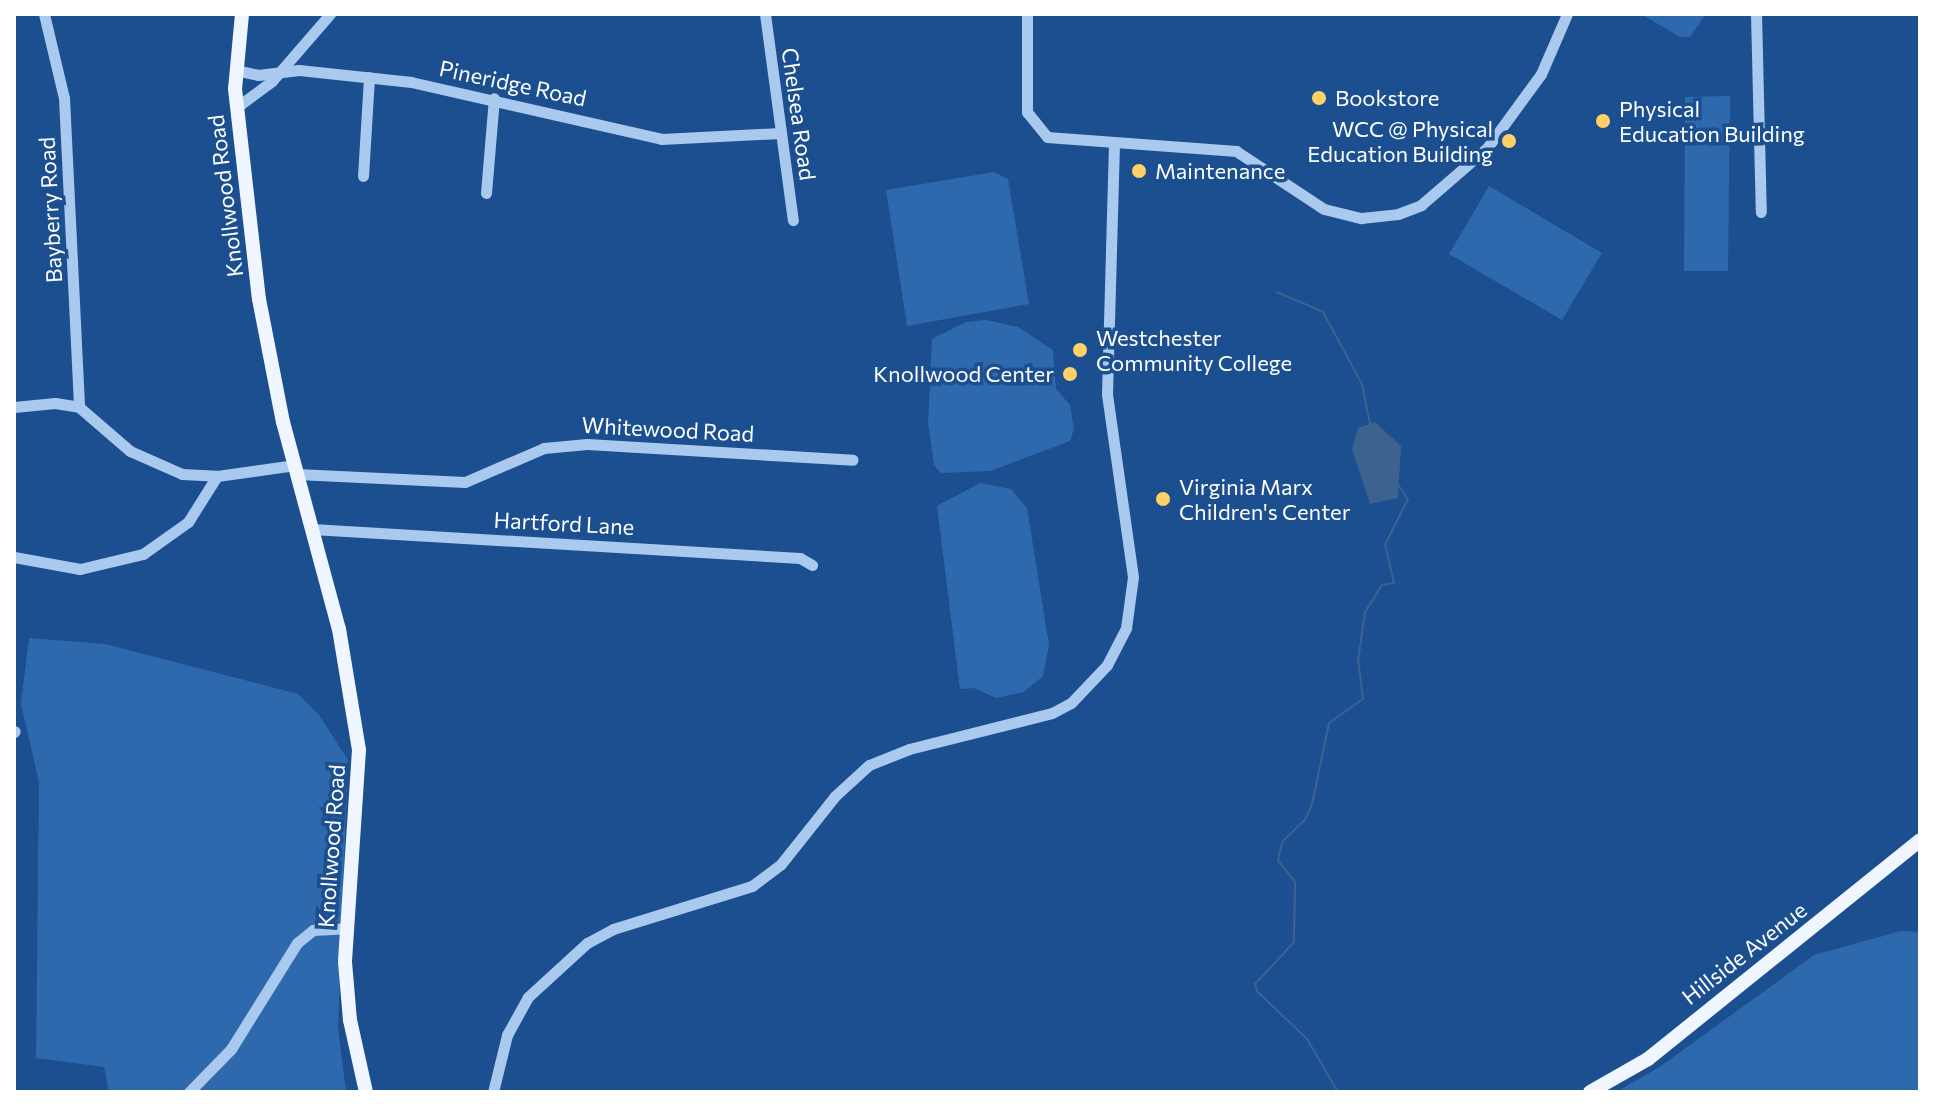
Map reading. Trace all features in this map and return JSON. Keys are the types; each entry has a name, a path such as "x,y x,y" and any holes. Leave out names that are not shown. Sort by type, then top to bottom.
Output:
{"main road":[{"name":"Knollwood Road","path":"242,14 235,70 237,107 259,299 296,469 349,673 359,750 347,928 347,997 366,1092"},
{"name":"Hillside Avenue","path":"1590,1092 1648,1059 1920,840"}],"street":[{"name":"Bayberry Road","path":"44,14 64,98 79,407"},
{"path":"237,107 282,70 330,14"},
{"name":"Chelsea Road","path":"765,14 793,220"},
{"path":"1027,14 1026,102 1031,121 1057,141 1236,151 1324,209 1361,218 1398,214 1428,201 1487,148 1541,74 1567,14"},
{"path":"1756,14 1761,212"},
{"name":"Pineridge Road","path":"235,70 258,75 282,70 369,77 494,98 661,139 781,133"},
{"path":"363,176 369,77"},
{"path":"486,193 494,98"},
{"path":"493,1092 507,1035 528,997 587,943 613,929 752,886 781,864 835,796 869,765 909,749 1052,713 1071,703 1107,665 1126,628 1133,577 1107,394 1114,144"},
{"path":"14,407 45,403 79,407 158,467 217,476 262,468 296,469"},
{"name":"Whitewood Road","path":"296,469 465,482 544,448 587,444 853,460"},
{"path":"14,557 80,569 143,554 188,522 217,476"},
{"name":"Hartford Lane","path":"312,529 800,558 812,565"},
{"path":"189,1092 238,1039 297,943 313,930 347,928"}],"shaded area":[{"path":"1641,14 1706,14 1690,37 1680,37"},
{"path":"1730,96 1728,271 1684,271 1685,97"},
{"path":"994,172 1008,179 1029,304 907,326 886,190"},
{"path":"1489,186 1602,253 1562,320 1449,254"},
{"path":"986,320 1018,327 1053,350 1056,389 1070,405 1074,429 1070,441 990,471 941,473 934,465 928,423 932,339 966,322"},
{"path":"1375,422 1401,446 1398,498 1370,504 1352,449 1358,428"},
{"path":"980,483 1011,489 1027,508 1049,645 1043,676 1024,692 996,698 974,688 960,689 937,506"},
{"path":"29,638 105,644 298,694 319,715 348,760 338,1027 346,1092 109,1092 104,1067 36,1058 39,782 21,704"},
{"path":"1901,931 1920,932 1920,1092 1616,1092 1661,1066 1814,955"}],"waterway":[{"path":"1277,292 1323,312 1362,384 1370,424"},
{"path":"1338,1092 1307,1039 1257,991 1255,984 1294,942 1295,882 1278,860 1282,842 1305,820 1312,804 1329,723 1363,699 1358,661 1365,612 1382,585 1394,583 1385,545 1408,499 1399,486"}],"place":[{"name":"Bookstore","path":"1319,98"},
{"name":"Physical Education Building","path":"1603,121"},
{"name":"WCC @ Physical Education Building","path":"1509,141"},
{"name":"Maintenance","path":"1139,171"},
{"name":"Westchester Community College","path":"1080,350"},
{"name":"Knollwood Center","path":"1070,374"},
{"name":"Virginia Marx Children's Center","path":"1163,499"}]}
